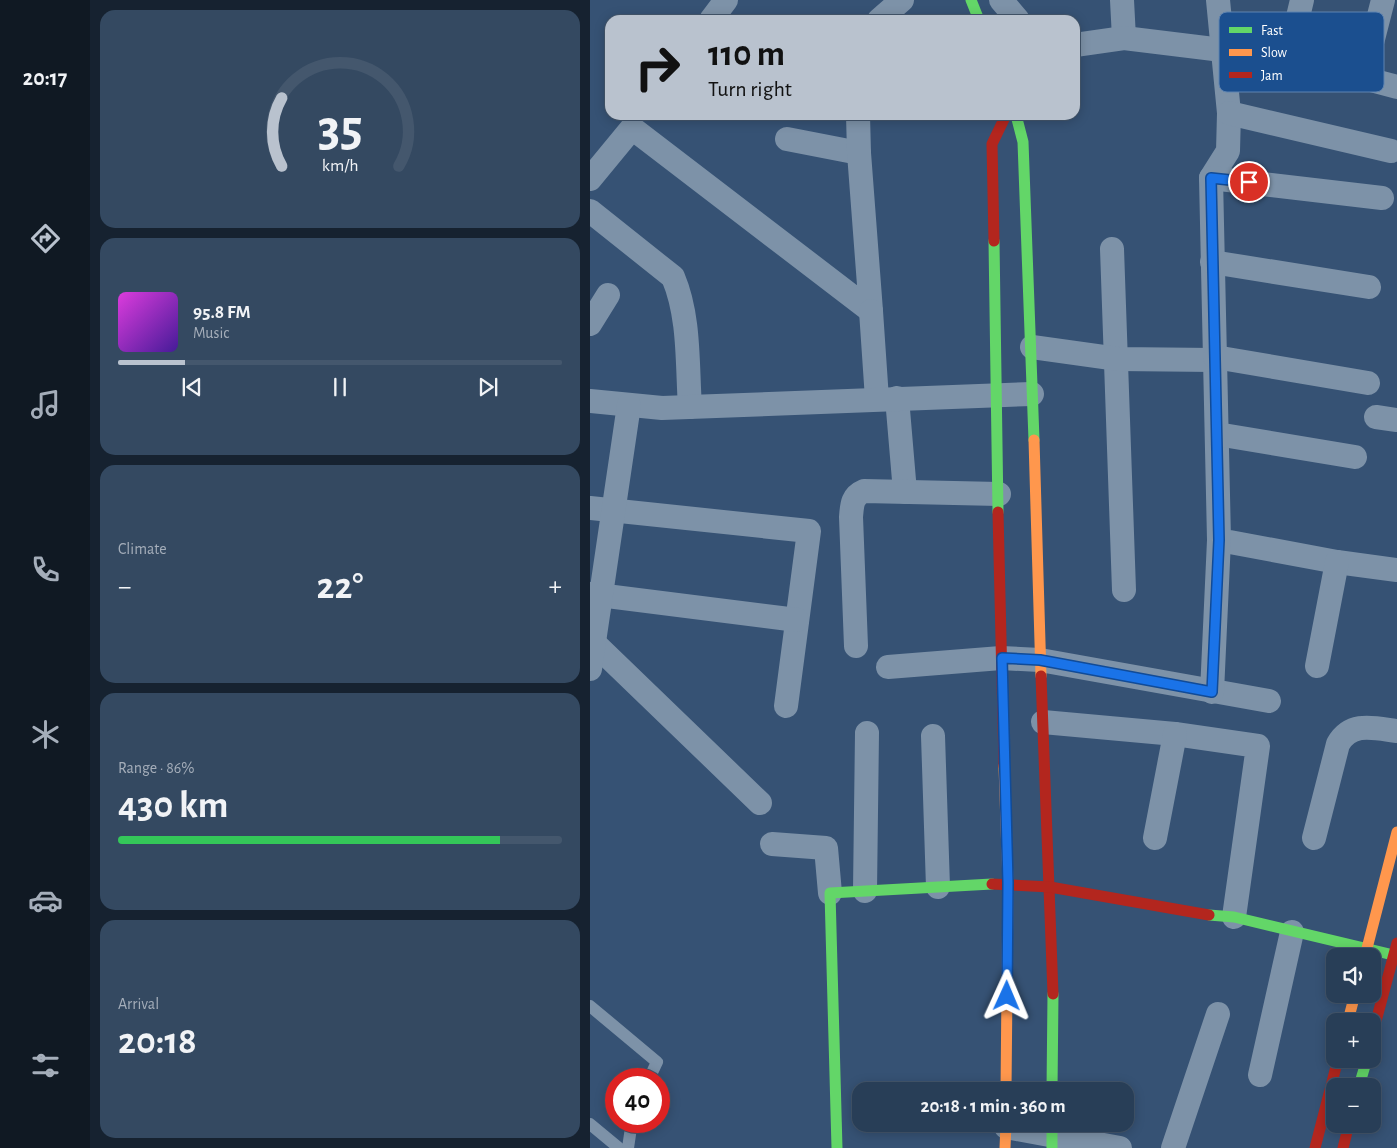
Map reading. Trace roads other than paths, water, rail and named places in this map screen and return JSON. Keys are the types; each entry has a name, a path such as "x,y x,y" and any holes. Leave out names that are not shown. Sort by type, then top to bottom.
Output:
{"street":[{"path":"715,15 726,0"},
{"path":"885,15 902,0"},
{"path":"971,0 977,15"},
{"path":"1001,0 1014,15"},
{"path":"1122,0 1124,38"},
{"path":"1218,0 1219,12"},
{"path":"1080,44 1124,38 1219,50"},
{"path":"1384,83 1397,87"},
{"path":"1212,692 1219,540 1211,178 1228,151 1229,113 1227,92"},
{"path":"1229,113 1391,151"},
{"path":"858,120 858,154 871,311 904,492"},
{"path":"1004,120 992,144 1008,883 1006,1082"},
{"path":"1017,120 1023,142 1032,347 1040,660 1054,977 1052,1082"},
{"path":"590,179 636,121 871,311"},
{"path":"787,139 858,154"},
{"path":"1211,178 1382,198"},
{"path":"590,211 673,277 680,293 683,310 690,406"},
{"path":"1112,249 1118,359 1124,590"},
{"path":"1212,262 1369,287"},
{"path":"590,324 608,295"},
{"path":"1032,347 1118,359 1214,358 1368,383"},
{"path":"590,401 662,408 1032,394"},
{"path":"590,669 594,643 596,595 614,512 629,405"},
{"path":"1217,434 1355,457"},
{"path":"856,646 851,517 853,502 857,494 864,491 999,494"},
{"path":"590,508 809,531 786,706"},
{"path":"1219,540 1338,562 1397,570"},
{"path":"1317,666 1338,562"},
{"path":"596,595 798,620"},
{"path":"594,643 760,803"},
{"path":"888,667 1002,658 1040,660 1270,701"},
{"path":"1044,722 1175,734 1258,746 1234,917"},
{"path":"1314,838 1338,744 1343,735 1352,729 1362,727 1397,731"},
{"path":"865,891 867,733"},
{"path":"1155,838 1175,734"},
{"path":"933,736 938,887"},
{"path":"1367,948 1397,832"},
{"path":"772,844 826,848 830,893 836,1148"},
{"path":"830,893 1008,883 1050,887 1213,916 1234,917 1348,948"},
{"path":"1260,1075 1292,932"},
{"path":"1379,1013 1395,956 1397,942"},
{"path":"1381,955 1395,956"},
{"path":"1173,1148 1218,1014"},
{"path":"1315,1148 1336,1068"},
{"path":"1005,1133 1052,1136 1120,1148"},
{"path":"1343,1148 1347,1133"}],"lane":[{"path":"590,1006 657,1062 654,1068"},
{"path":"590,1124 619,1148"},
{"path":"628,1148 630,1133"}]}
